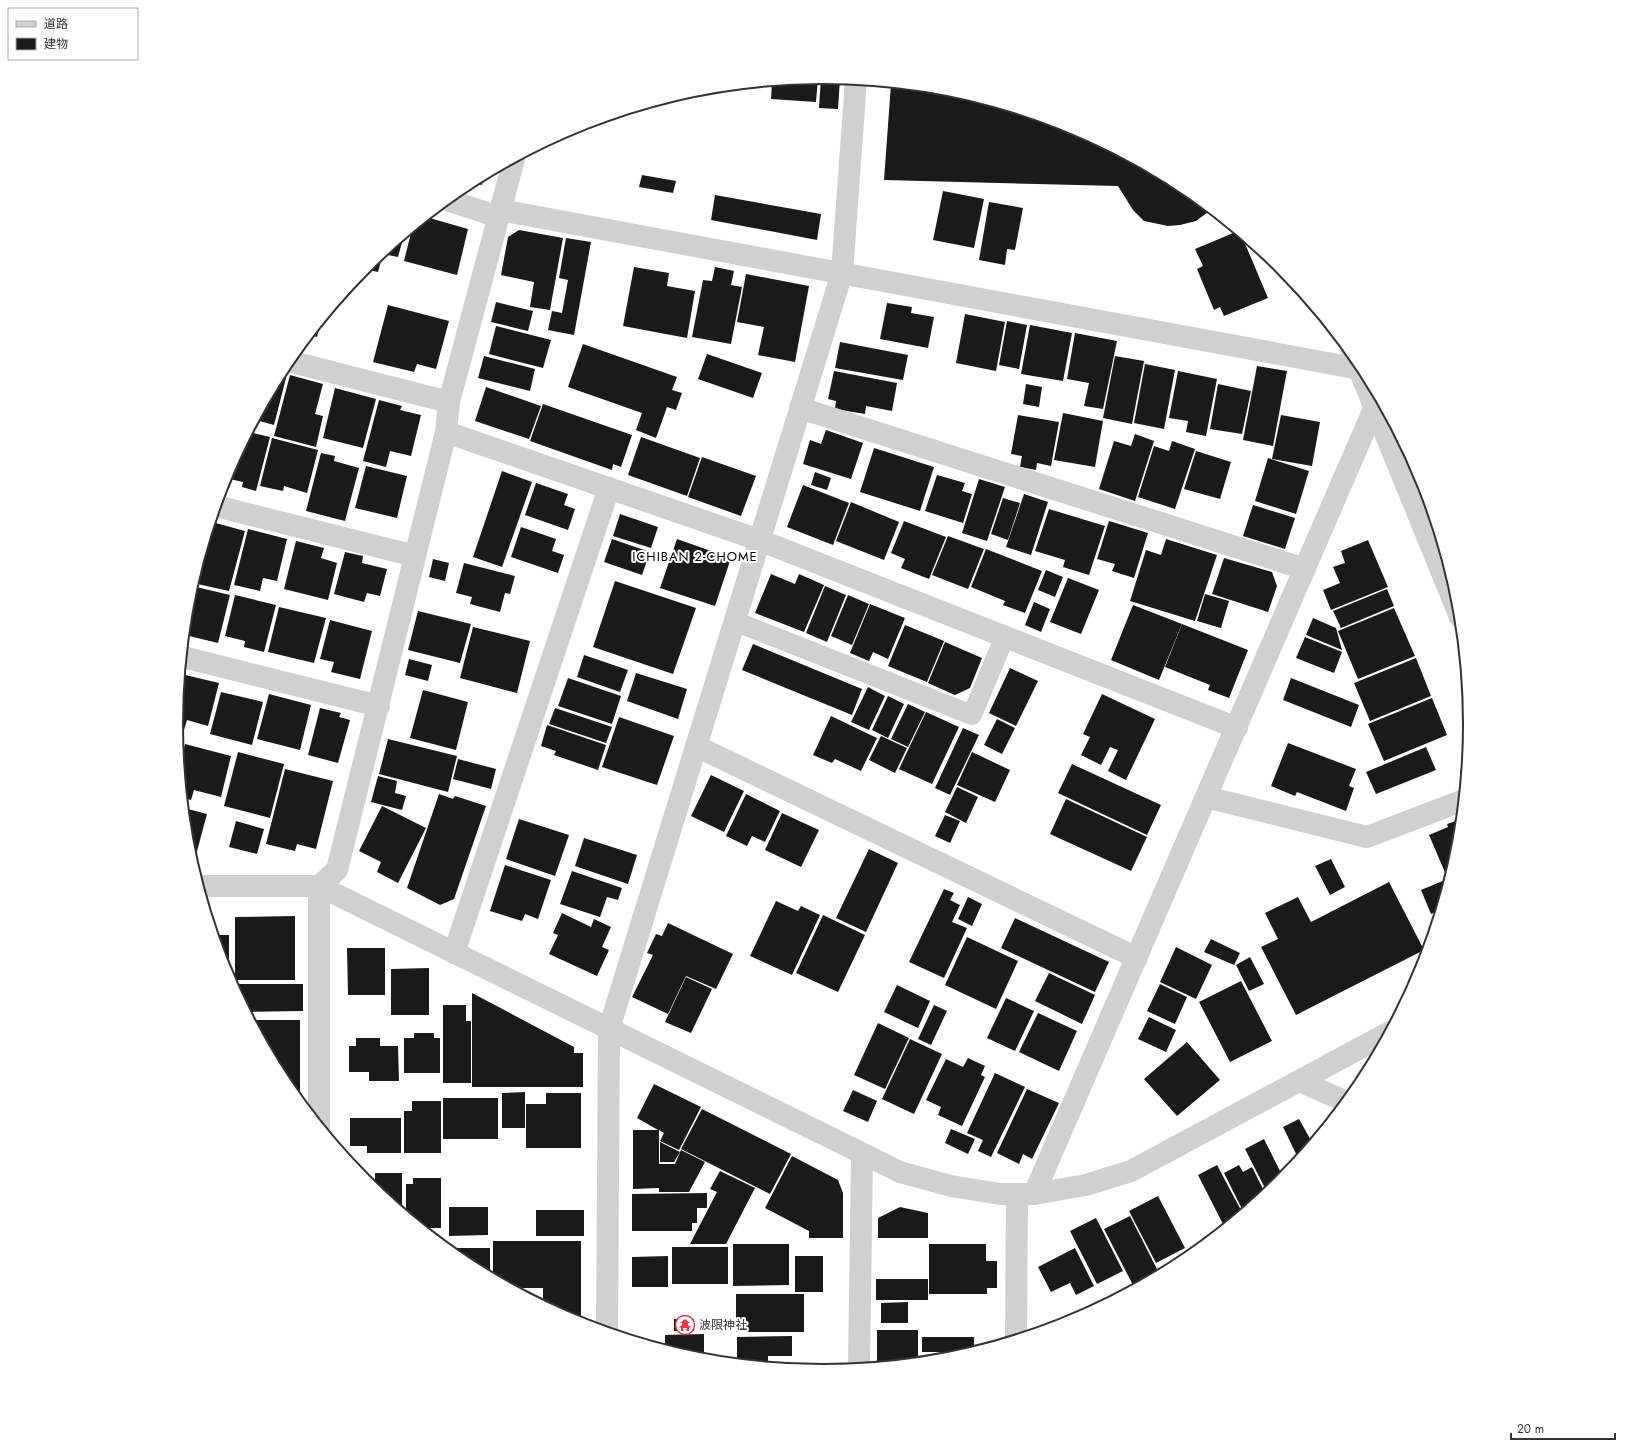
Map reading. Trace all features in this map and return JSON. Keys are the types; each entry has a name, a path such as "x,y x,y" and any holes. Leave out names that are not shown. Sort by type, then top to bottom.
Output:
{"street":[{"path":"607,1327 609,1029 842,273 856,85"},
{"path":"319,1119 319,886 338,870 446,432 448,402 512,165"},
{"path":"454,202 500,213 1351,362"},
{"path":"295,363 448,402"},
{"path":"1016,1335 1026,1194 1137,958 1377,402"},
{"path":"1377,403 1450,590"},
{"path":"800,408 1305,569"},
{"path":"446,432 759,540 1237,728"},
{"path":"454,953 609,488"},
{"path":"221,507 415,556"},
{"path":"186,658 379,706"},
{"path":"696,746 1137,958"},
{"path":"1206,797 1367,837 1460,802"},
{"path":"204,886 319,886 900,1172 951,1186 1000,1194 1026,1194 1086,1185 1131,1170 1383,1036"},
{"path":"1299,1081 1342,1100"},
{"path":"859,1364 862,1154"}],"lane":[{"path":"734,621 972,715 1005,636"}],"building":[{"path":"817,84 816,102 771,99 772,86"},
{"path":"821,84 840,84 838,109 819,108"},
{"path":"891,87 907,89 948,96 989,106 1029,118 1069,133 1107,150 1144,170 1208,212 1196,221 1168,226 1144,221 1133,210 1118,186 884,180"},
{"path":"642,175 676,181 673,193 639,187"},
{"path":"943,191 984,199 974,248 933,240"},
{"path":"715,195 821,214 817,240 711,220"},
{"path":"989,202 1023,208 1015,250 1007,249 1005,265 979,260"},
{"path":"431,218 468,229 457,275 404,261 410,235"},
{"path":"519,230 563,238 550,310 530,307 534,282 501,275 508,237"},
{"path":"1234,233 1244,241 1268,298 1224,316 1220,307 1214,310 1197,269 1203,266 1195,249"},
{"path":"566,238 591,242 574,335 548,330 552,311 562,313 568,280 559,278"},
{"path":"402,242 398,257 388,255"},
{"path":"381,263 378,272 372,271"},
{"path":"634,267 669,273 667,286 695,291 687,338 623,326"},
{"path":"715,267 734,271 731,285 742,287 731,344 692,337 703,280 712,281"},
{"path":"746,274 809,286 795,362 758,355 764,327 737,322"},
{"path":"496,302 533,311 528,331 491,322"},
{"path":"887,303 912,307 911,313 934,317 928,348 880,339"},
{"path":"388,305 449,321 436,369 417,364 414,372 373,362"},
{"path":"965,314 1005,322 996,371 956,363"},
{"path":"1007,321 1027,325 1019,369 999,365"},
{"path":"1030,325 1072,333 1063,381 1021,374"},
{"path":"496,326 551,340 543,368 489,354"},
{"path":"319,331 317,337 314,336"},
{"path":"1075,333 1117,341 1103,409 1084,406 1089,383 1067,379"},
{"path":"840,342 908,355 903,380 835,368"},
{"path":"583,344 677,377 672,390 682,393 676,410 667,407 656,438 636,430 642,413 568,387"},
{"path":"707,354 762,373 753,398 698,379"},
{"path":"484,356 535,369 530,391 478,378"},
{"path":"1115,356 1144,361 1132,424 1103,418"},
{"path":"1145,364 1175,370 1164,429 1134,423"},
{"path":"1257,366 1287,371 1273,446 1243,440"},
{"path":"834,371 897,383 892,411 866,406 865,414 835,409 836,401 828,399"},
{"path":"1178,371 1217,379 1206,436 1186,432 1188,421 1169,418"},
{"path":"290,375 323,384 315,414 323,416 316,447 274,436"},
{"path":"285,378 286,378 274,425 260,421"},
{"path":"1026,384 1042,387 1039,407 1023,404"},
{"path":"1218,384 1251,391 1242,434 1210,429"},
{"path":"486,387 541,406 529,439 475,421"},
{"path":"335,388 376,399 363,448 323,438"},
{"path":"379,400 402,406 400,410 421,415 411,456 390,451 386,467 363,461"},
{"path":"543,404 632,435 621,467 613,464 612,470 530,441"},
{"path":"1063,413 1103,421 1095,467 1054,460"},
{"path":"1018,415 1059,422 1051,466 1037,463 1036,470 1020,467 1022,456 1011,454"},
{"path":"1281,415 1320,422 1312,466 1272,459"},
{"path":"826,430 863,443 851,479 803,464 810,440 821,444"},
{"path":"253,433 270,437 256,491 242,487 243,482 232,480"},
{"path":"1135,434 1154,441 1135,501 1099,489 1114,441 1131,446"},
{"path":"641,437 700,458 687,496 628,475"},
{"path":"272,438 318,450 307,493 284,486 283,491 260,486"},
{"path":"1172,441 1195,449 1175,509 1138,497 1154,446 1169,451"},
{"path":"874,448 934,467 920,511 860,492"},
{"path":"1196,451 1231,462 1220,499 1184,489"},
{"path":"321,453 335,456 334,461 359,468 345,521 306,511"},
{"path":"702,457 756,476 741,516 688,497"},
{"path":"1268,458 1309,471 1296,514 1255,501"},
{"path":"366,466 407,476 397,518 355,508"},
{"path":"502,471 532,482 502,567 473,557"},
{"path":"815,472 831,478 827,490 811,485"},
{"path":"937,475 965,483 962,491 972,494 963,523 925,511"},
{"path":"979,479 1005,487 987,541 962,533"},
{"path":"536,483 568,494 564,505 575,509 568,530 525,515"},
{"path":"803,485 849,503 833,545 787,527"},
{"path":"1024,494 1048,502 1031,555 1006,547"},
{"path":"1003,498 1020,503 1008,540 991,534"},
{"path":"851,502 899,522 884,560 836,541"},
{"path":"1253,505 1295,518 1285,549 1243,536"},
{"path":"1049,509 1105,526 1089,575 1063,567 1065,560 1035,551"},
{"path":"620,514 658,527 651,548 613,536"},
{"path":"904,521 946,537 929,579 901,568 905,559 891,553"},
{"path":"1109,521 1148,533 1134,578 1112,571 1115,564 1097,559"},
{"path":"216,523 245,531 229,591 199,584"},
{"path":"521,527 556,539 552,551 564,555 558,573 511,557"},
{"path":"248,529 287,539 277,581 263,578 260,591 234,585"},
{"path":"948,536 984,549 968,589 932,575"},
{"path":"612,539 650,552 642,575 604,562"},
{"path":"677,539 731,558 715,606 660,588"},
{"path":"1166,539 1217,555 1195,621 1130,601 1146,550 1161,555"},
{"path":"1368,540 1388,587 1331,610 1323,590 1340,583 1333,567 1345,563 1341,551"},
{"path":"296,541 324,548 321,558 337,563 328,600 284,589"},
{"path":"986,549 1042,571 1025,613 1003,605 1005,601 971,587"},
{"path":"345,552 363,556 362,563 387,569 380,596 367,593 364,602 334,594"},
{"path":"1224,558 1272,572 1277,586 1268,612 1212,594"},
{"path":"433,559 449,563 445,581 429,577"},
{"path":"464,563 515,576 510,594 505,593 500,612 470,604 472,597 456,593"},
{"path":"1046,570 1063,577 1055,597 1038,590"},
{"path":"771,574 795,584 799,574 824,585 804,632 755,613"},
{"path":"1068,578 1099,590 1081,634 1050,622"},
{"path":"615,581 696,608 673,674 593,647"},
{"path":"825,586 846,595 827,642 806,633"},
{"path":"198,587 230,595 218,643 189,636"},
{"path":"1387,589 1394,606 1341,628 1333,611"},
{"path":"1205,594 1229,601 1221,628 1197,621"},
{"path":"235,595 276,605 264,652 244,647 245,641 225,636"},
{"path":"848,595 869,604 852,645 831,636"},
{"path":"1034,602 1050,609 1041,632 1025,625"},
{"path":"870,604 905,618 888,659 873,652 869,661 850,653"},
{"path":"1133,605 1182,624 1159,680 1111,660"},
{"path":"279,607 326,618 314,663 268,652"},
{"path":"1394,608 1415,656 1358,679 1338,631"},
{"path":"418,611 471,624 460,663 408,650"},
{"path":"1313,618 1336,628 1342,650 1306,635"},
{"path":"330,620 372,631 360,679 331,672 334,662 320,659"},
{"path":"1182,624 1248,650 1229,698 1208,690 1210,685 1165,667"},
{"path":"905,625 944,641 927,682 888,666"},
{"path":"473,627 530,641 517,693 460,678"},
{"path":"1305,637 1342,652 1334,673 1296,658"},
{"path":"945,642 982,658 970,688 955,695 928,683"},
{"path":"753,644 862,689 852,715 742,670"},
{"path":"584,655 628,670 620,692 577,677"},
{"path":"1416,658 1431,696 1370,721 1354,683"},
{"path":"409,659 432,665 428,681 405,675"},
{"path":"1010,668 1038,681 1016,726 989,713"},
{"path":"636,673 687,689 678,719 627,701"},
{"path":"185,675 219,683 208,726 187,720 184,730"},
{"path":"568,678 621,696 612,724 558,706"},
{"path":"1291,678 1359,705 1351,727 1283,700"},
{"path":"868,687 885,696 869,730 851,722"},
{"path":"423,690 468,702 456,750 410,738"},
{"path":"221,692 263,702 252,745 210,734"},
{"path":"269,694 311,705 300,750 257,739"},
{"path":"1102,694 1155,719 1126,780 1108,771 1118,750 1110,747 1101,765 1081,755 1090,737 1083,734"},
{"path":"888,696 904,704 888,738 872,730"},
{"path":"1432,698 1447,735 1384,761 1368,724"},
{"path":"908,704 925,712 908,747 891,739"},
{"path":"320,708 341,713 339,717 350,720 338,763 308,755"},
{"path":"555,708 612,727 606,743 549,724"},
{"path":"926,712 959,727 932,784 899,769"},
{"path":"831,716 877,738 861,771 835,759 832,763 813,755"},
{"path":"619,717 674,736 657,785 602,767"},
{"path":"997,719 1015,728 1002,754 984,745"},
{"path":"547,725 606,745 598,770 554,755 556,751 541,746"},
{"path":"963,728 979,735 950,795 935,788"},
{"path":"881,736 907,748 895,773 869,760"},
{"path":"388,739 457,756 448,792 379,774"},
{"path":"1288,743 1356,769 1349,786 1354,788 1346,811 1297,792 1295,796 1271,786"},
{"path":"185,744 231,756 221,797 194,790 191,800 187,799 184,750"},
{"path":"1426,747 1436,770 1376,794 1366,772"},
{"path":"238,752 284,764 270,818 224,806"},
{"path":"972,752 1010,770 995,802 957,785"},
{"path":"458,759 496,769 491,789 453,779"},
{"path":"1072,764 1161,805 1147,835 1058,793"},
{"path":"285,769 333,781 316,849 297,844 295,851 266,844"},
{"path":"711,775 744,791 724,832 691,816"},
{"path":"378,776 397,781 395,793 406,796 402,810 371,802"},
{"path":"957,787 978,797 966,823 945,812"},
{"path":"439,794 453,799 455,796 486,806 454,899 440,905 407,888"},
{"path":"746,794 780,811 765,842 752,836 747,846 726,836"},
{"path":"1066,799 1147,837 1131,871 1050,834"},
{"path":"382,806 426,828 398,883 377,872 381,862 359,851"},
{"path":"188,809 207,814 196,854"},
{"path":"782,813 819,830 801,867 765,850"},
{"path":"945,815 960,821 950,843 935,836"},
{"path":"519,819 569,835 555,876 506,859"},
{"path":"236,821 264,829 257,854 229,847"},
{"path":"1457,821 1446,874 1429,835 1448,827 1447,824"},
{"path":"584,838 637,855 628,884 575,866"},
{"path":"869,849 898,863 866,932 836,918"},
{"path":"1331,859 1345,887 1330,895 1315,866"},
{"path":"505,865 551,880 538,919 525,914 522,921 490,911"},
{"path":"572,871 622,888 618,900 607,897 600,917 560,904"},
{"path":"1444,880 1435,912 1431,914 1421,890"},
{"path":"1389,882 1423,948 1422,951 1296,1015 1261,947 1278,939 1265,913 1298,897 1311,922"},
{"path":"944,889 954,893 950,900 960,905 952,922 967,928 944,978 909,962"},
{"path":"968,897 982,904 972,926 958,919"},
{"path":"776,901 798,911 801,906 820,915 792,975 750,956"},
{"path":"562,913 591,927 594,919 611,927 602,947 609,950 597,976 549,954 558,935 553,933"},
{"path":"823,915 865,935 838,992 796,973"},
{"path":"295,916 295,980 236,980 235,977 235,917"},
{"path":"1015,918 1109,962 1095,992 1001,948"},
{"path":"668,923 733,954 716,989 686,976 668,1014 632,997 653,955 647,953 656,934 662,936"},
{"path":"219,935 229,935 229,962"},
{"path":"967,937 1018,961 996,1009 945,985"},
{"path":"1211,939 1240,953 1234,965 1204,952"},
{"path":"1176,947 1212,965 1196,999 1160,982"},
{"path":"347,948 385,948 385,995 348,995"},
{"path":"1250,957 1264,984 1249,991 1236,965"},
{"path":"429,968 429,1015 391,1015 391,969"},
{"path":"1049,973 1095,995 1082,1024 1035,1001"},
{"path":"686,977 712,989 691,1033 665,1022"},
{"path":"1241,981 1272,1041 1230,1062 1199,1002"},
{"path":"238,984 303,984 303,1011 251,1012"},
{"path":"1160,984 1187,997 1175,1024 1147,1011"},
{"path":"897,985 930,1001 918,1028 884,1012"},
{"path":"472,993 574,1047 574,1053 583,1053 583,1087 472,1087"},
{"path":"1006,998 1034,1011 1015,1051 987,1038"},
{"path":"443,1005 466,1005 466,1021 471,1021 471,1083 443,1083"},
{"path":"934,1005 947,1011 931,1045 918,1039"},
{"path":"1038,1013 1077,1031 1059,1071 1019,1052"},
{"path":"1149,1017 1176,1030 1166,1052 1138,1039"},
{"path":"255,1020 300,1020 300,1093 269,1045"},
{"path":"878,1023 909,1038 885,1089 854,1075"},
{"path":"414,1033 434,1033 434,1038 440,1038 440,1073 404,1073 404,1038 414,1038"},
{"path":"356,1038 380,1038 380,1046 398,1046 399,1081 369,1081 369,1072 349,1072 349,1046 356,1046"},
{"path":"910,1039 942,1054 914,1114 882,1099"},
{"path":"1187,1042 1220,1080 1177,1116 1144,1079"},
{"path":"968,1058 985,1066 981,1075 985,1077 962,1126 938,1115 941,1107 926,1100 946,1059 963,1067"},
{"path":"995,1073 1025,1087 991,1157 978,1151 983,1140 967,1133"},
{"path":"654,1084 701,1107 679,1150 660,1141 664,1133 659,1130 659,1164 675,1164 681,1150 705,1162 689,1192 659,1192 659,1188 633,1189 633,1130 658,1130 637,1118"},
{"path":"1027,1089 1059,1103 1032,1159 1023,1154 1019,1164 997,1153"},
{"path":"853,1090 877,1101 868,1122 843,1111"},
{"path":"525,1092 525,1128 502,1128 502,1093"},
{"path":"546,1093 581,1093 581,1148 526,1148 526,1104 546,1104"},
{"path":"443,1098 498,1098 498,1139 443,1139"},
{"path":"412,1101 441,1101 441,1153 404,1153 404,1111 412,1111"},
{"path":"702,1109 791,1154 770,1194 681,1149"},
{"path":"350,1118 401,1118 401,1153 367,1153 367,1146 350,1146"},
{"path":"1299,1119 1311,1140 1297,1155 1283,1127"},
{"path":"951,1129 975,1139 968,1154 945,1143"},
{"path":"1264,1139 1281,1172 1265,1188 1245,1149"},
{"path":"660,1142 680,1152 674,1162 660,1162"},
{"path":"792,1156 838,1180 843,1193 843,1238 809,1238 809,1231 765,1208"},
{"path":"1217,1165 1241,1210 1223,1225 1198,1175"},
{"path":"1239,1165 1243,1172 1252,1167 1263,1189 1242,1209 1224,1173"},
{"path":"720,1171 755,1188 726,1244 690,1244 717,1192 710,1189"},
{"path":"375,1173 402,1173 402,1207 401,1206 375,1181"},
{"path":"413,1178 441,1178 441,1228 428,1228 406,1210 406,1184 413,1184"},
{"path":"707,1193 707,1208 697,1208 697,1223 692,1223 692,1231 632,1231 632,1194"},
{"path":"1158,1196 1185,1248 1156,1263 1129,1211"},
{"path":"449,1207 488,1207 488,1235 449,1236"},
{"path":"900,1207 928,1213 928,1238 878,1238 878,1218"},
{"path":"536,1210 584,1210 584,1236 536,1236"},
{"path":"1130,1216 1158,1270 1133,1285 1104,1229"},
{"path":"1096,1218 1123,1271 1097,1284 1070,1231"},
{"path":"493,1241 581,1241 581,1317 542,1300 543,1288 520,1288 493,1273"},
{"path":"733,1244 789,1244 789,1285 733,1286"},
{"path":"929,1244 986,1244 986,1261 997,1261 997,1288 987,1288 987,1294 929,1294"},
{"path":"672,1247 728,1247 728,1284 672,1284"},
{"path":"455,1248 490,1248 490,1271"},
{"path":"1075,1248 1094,1286 1076,1295 1070,1283 1051,1292 1038,1267"},
{"path":"668,1256 668,1287 632,1287 632,1257"},
{"path":"795,1256 823,1256 823,1292 795,1292"},
{"path":"876,1279 928,1279 928,1300 876,1300"},
{"path":"736,1294 804,1294 804,1332 736,1332"},
{"path":"908,1302 908,1323 881,1323 881,1303"},
{"path":"674,1319 694,1319 694,1331 674,1331"},
{"path":"877,1330 918,1330 918,1358 877,1363"},
{"path":"704,1334 704,1354 665,1345 665,1335"},
{"path":"792,1336 792,1356 768,1356 768,1363 737,1359 737,1337"},
{"path":"922,1337 974,1337 974,1347 952,1352 922,1352"}],"place":[{"name":"波限神社","path":"685,1325"}],"district":[{"name":"ICHIBAN 2-CHOME","path":"695,556"}]}
